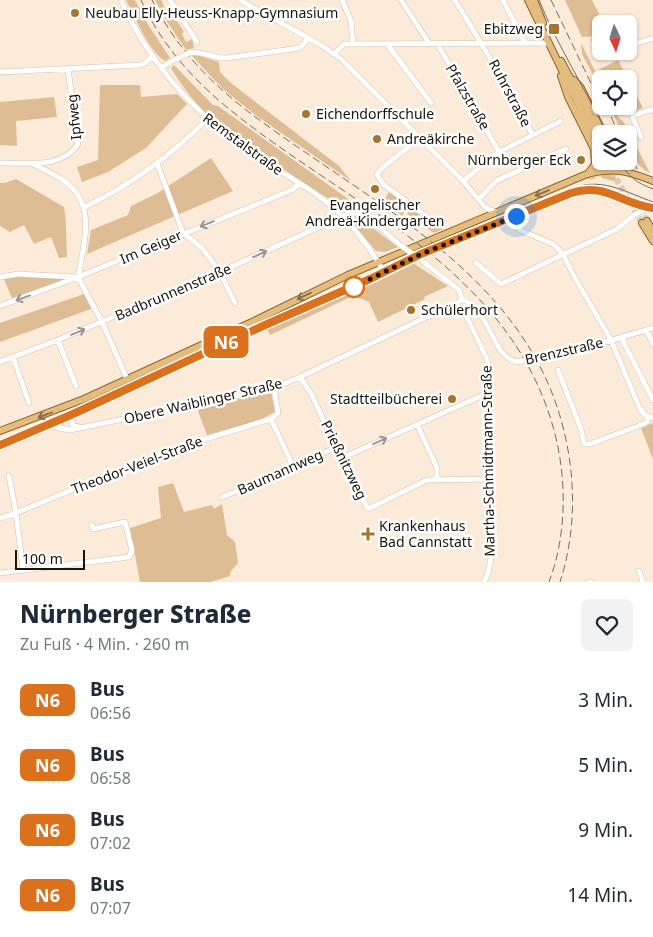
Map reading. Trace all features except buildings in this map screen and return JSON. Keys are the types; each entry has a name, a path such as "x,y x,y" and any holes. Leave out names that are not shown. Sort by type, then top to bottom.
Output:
{"main road":[{"path":"528,0 592,133"},
{"path":"534,0 542,21 594,125"},
{"path":"559,67 568,97 594,148 595,164 587,174"},
{"path":"567,72 581,88 600,125"},
{"path":"0,431 77,402 252,322 377,262 587,174 604,170"},
{"path":"622,170 653,181"},
{"path":"0,445 49,425 443,245 582,190 599,190 651,208"},
{"path":"648,222 653,232"},
{"path":"648,222 653,240"}],"street":[{"name":"Remstalstraße","path":"121,0 152,57 207,119 242,146 328,204 344,217 384,272"},
{"path":"170,0 197,42"},
{"path":"240,0 308,38 334,54 356,71 484,206 498,212"},
{"path":"342,0 351,22 353,44"},
{"path":"401,0 429,43"},
{"name":"Ruhrstraße","path":"455,0 483,43 521,110 532,134"},
{"path":"503,0 525,43"},
{"path":"161,68 189,53 198,52 218,58 226,58 293,49 301,46 308,38"},
{"path":"638,43 653,38"},
{"name":"Pfalzstraße","path":"437,43 499,152"},
{"path":"334,54 344,44 548,43"},
{"path":"387,44 431,103"},
{"path":"0,72 140,65 152,57"},
{"name":"Ipfweg","path":"33,164 57,161 78,144 68,69"},
{"path":"640,137 632,116 653,109"},
{"path":"85,207 157,163 207,119"},
{"path":"462,181 499,152 561,121"},
{"path":"420,138 382,167 377,174 383,184 428,219"},
{"path":"479,199 496,181 566,149"},
{"path":"0,163 33,164 63,179 75,191 85,207 86,228 78,277 102,322 127,379"},
{"path":"157,163 183,233 202,248 220,272 235,303"},
{"name":"Im Geiger","path":"0,306 78,277 292,190 299,184"},
{"path":"481,219 484,206"},
{"path":"476,263 501,284 616,229 631,218 651,208"},
{"path":"344,217 350,213 358,213 459,290 462,300"},
{"name":"Badbrunnenstraße","path":"0,362 102,322 344,217"},
{"path":"512,218 520,230 552,244 564,254 574,276 611,340 640,409 651,417 642,425 596,442 584,444 558,370"},
{"path":"0,278 18,274 78,277"},
{"path":"462,300 468,302 470,308 465,313 459,311 457,306 462,300"},
{"name":"Obere Waiblinger Straße","path":"49,425 68,430 274,388 448,307 457,306"},
{"name":"Brenzstraße","path":"470,308 480,314 502,353 517,362 621,338 653,328"},
{"name":"Martha-Schmidtmann-Straße","path":"465,313 487,359 490,392 491,558 484,582"},
{"path":"646,330 653,344"},
{"path":"621,338 653,400"},
{"path":"58,340 76,386"},
{"path":"13,358 29,403"},
{"name":"Prießnitzweg","path":"300,377 312,395 368,509 427,480 490,479"},
{"path":"274,388 278,413 271,419 293,466"},
{"path":"342,458 490,392"},
{"path":"73,414 71,420 73,425 82,427"},
{"name":"Theodor-Veiel-Straße","path":"0,518 166,451 271,419"},
{"path":"417,424 437,468 437,480"},
{"name":"Baumannweg","path":"222,497 292,470 293,466 337,447"},
{"path":"9,476 23,570"},
{"path":"0,573 128,556 132,550 125,522 93,529 92,525"},
{"path":"639,571 643,582"}],"shaded area":[{"path":"126,0 135,0 170,58 165,61 159,57 143,34"},
{"path":"155,0 161,0 170,18 174,16 184,32 182,34 186,42 192,39 194,48 186,50"},
{"path":"565,0 592,0 600,15 592,15 592,36 582,37"},
{"path":"581,43 594,70 592,70 592,73 582,54"},
{"path":"196,55 219,62 220,72 231,83 339,166 351,181 258,117 222,88 192,56"},
{"path":"618,60 623,70 598,70"},
{"path":"174,65 213,105 218,106 358,206 335,203 253,149 221,125 206,113 187,92 171,68"},
{"path":"100,85 140,85 141,97 177,94 187,104 146,148 108,172 82,182 77,167 98,160"},
{"path":"637,96 643,108 637,110"},
{"path":"54,97 57,117 16,121 17,146 0,145 0,102"},
{"path":"614,115 618,115 625,125 618,125"},
{"path":"637,148 650,173 637,162"},
{"path":"211,158 233,191 87,254 91,230 128,215 131,206 156,194"},
{"path":"611,173 615,175 616,180 613,181 601,176 595,177 595,179 586,179"},
{"path":"16,179 64,207 67,257 59,258 51,237 34,244 24,225 10,232 0,226 0,183"},
{"path":"389,192 410,206 402,216 383,202"},
{"path":"412,207 421,214 423,221 427,225 433,220 445,228 434,233 407,214"},
{"path":"355,216 398,247 385,252 376,251 354,225 353,220"},
{"path":"413,263 448,286 378,322 369,302 355,296 361,292 270,335 266,326 351,292"},
{"path":"19,277 67,279 12,298 4,279"},
{"path":"84,294 91,309 0,342 0,323"},
{"path":"271,392 275,412 260,420 207,435 197,408"},
{"path":"653,423 653,459 641,428"},
{"path":"173,483 184,512 212,505 214,509 222,504 227,535 235,542 238,563 231,571 230,576 211,582 140,582 130,528 161,518 158,487"}],"tunnel":[{"path":"611,170 642,223"},
{"path":"634,201 647,221"}],"tram line":[{"path":"539,0 602,125"},
{"path":"625,170 634,179 653,189"},
{"path":"0,440 101,398 408,256 577,187 597,184 606,185 653,202"}],"railway":[{"path":"141,0 168,46 201,84 219,101 281,148 367,206 448,269 483,304 514,343 539,387 560,456 563,492 562,529 555,565 549,582"},
{"path":"152,0 166,25 182,47 217,85 257,118 423,235 461,267 495,301 524,340 548,383 564,431 571,468 571,526 569,545 560,582"},
{"path":"551,0 592,85"},
{"path":"610,115 615,125"}],"bus line":[{"name":"N6","path":"0,445 73,414 421,254 571,193 587,189 599,190 653,208"}],"place":[{"name":"Neubau Elly-Heuss-Knapp-Gymnasium","path":"75,13"},
{"name":"Ebitzweg","path":"554,29"},
{"name":"Eichendorffschule","path":"306,114"},
{"name":"Andreäkirche","path":"377,139"},
{"name":"Nürnberger Eck","path":"581,160"},
{"name":"Evangelischer Andreä-Kindergarten","path":"375,189"},
{"name":"Schülerhort","path":"411,310"},
{"name":"Stadtteilbücherei","path":"452,399"},
{"name":"Krankenhaus Bad Cannstatt","path":"368,534"}],"route":[{"path":"354,287 421,254 516,216"}]}
